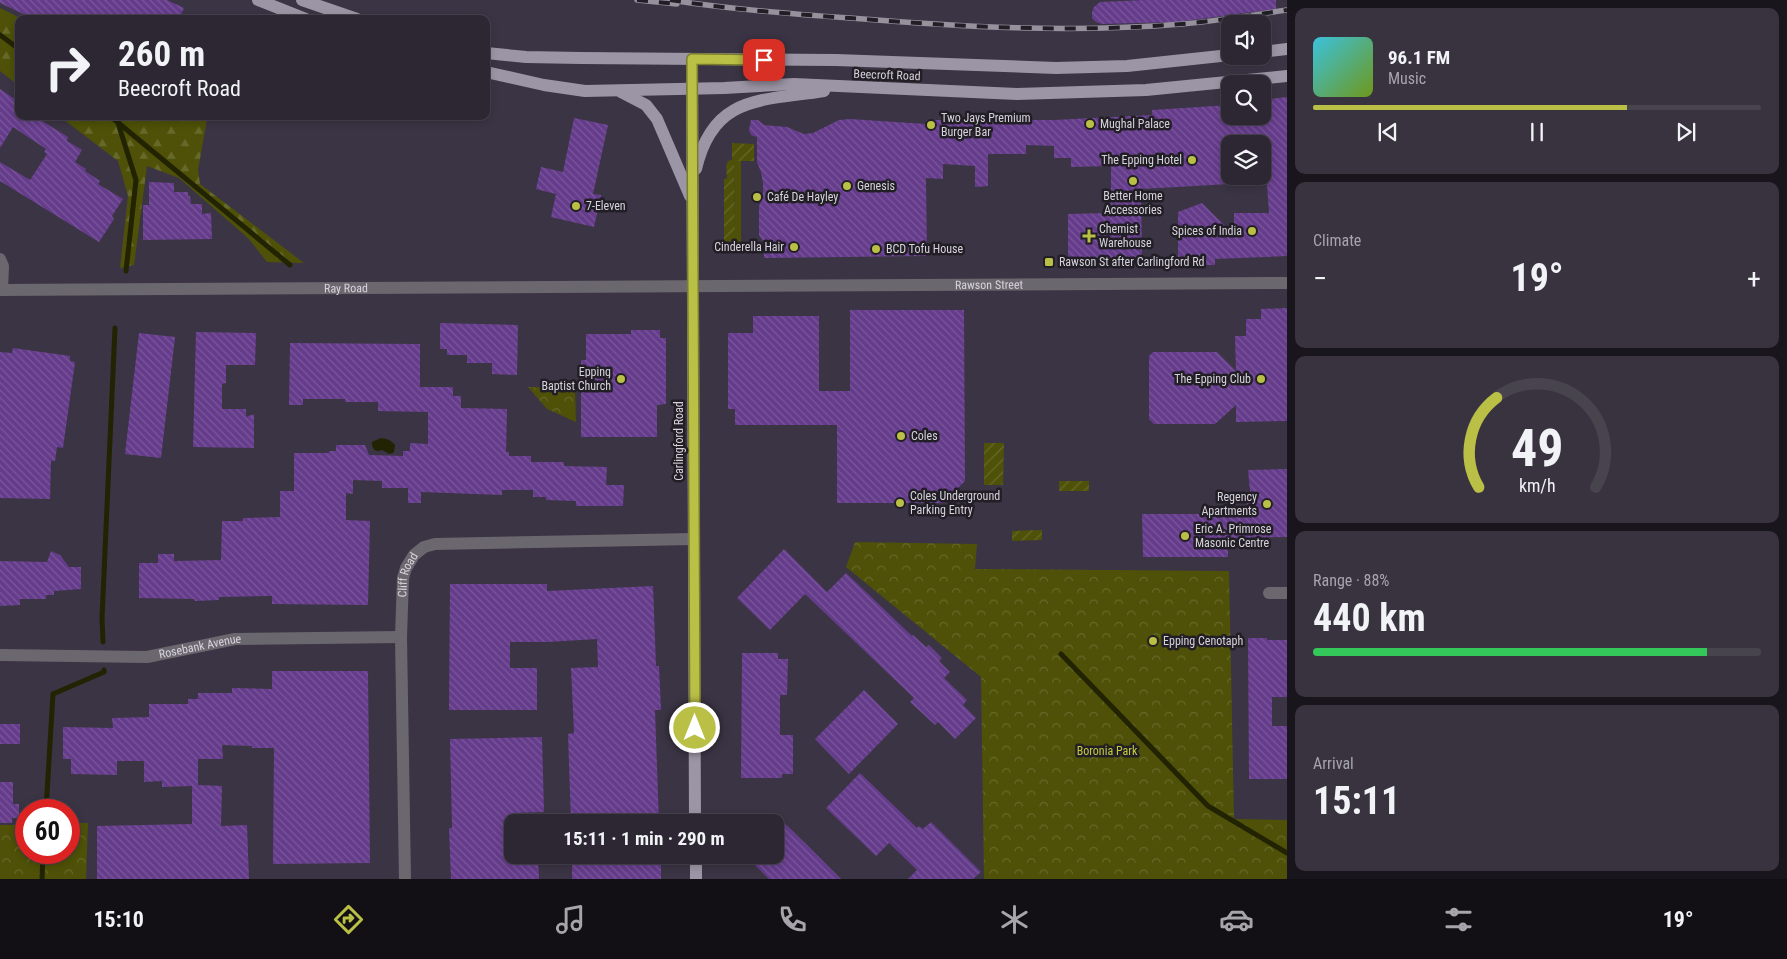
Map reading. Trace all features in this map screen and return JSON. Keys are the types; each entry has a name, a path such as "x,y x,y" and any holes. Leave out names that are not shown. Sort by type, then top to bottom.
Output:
{"main road":[{"path":"258,0 296,15"},
{"path":"302,0 345,15"},
{"path":"1271,51 1287,49"},
{"name":"Beecroft Road","path":"490,53 554,58 836,60 1056,68 1127,66 1221,56"},
{"name":"Carlingford Road","path":"692,59 696,814"},
{"name":"Beecroft Road","path":"490,73 544,85 585,91 794,84 1054,94 1190,86 1287,76"},
{"path":"692,201 696,168 701,152 711,130 726,114 756,102 845,87"},
{"path":"604,91 624,92 646,105 657,119 692,201"},
{"path":"696,864 696,879"}],"street":[{"path":"0,259 3,266 1,290"},
{"name":"Rawson Street","path":"692,287 1287,283"},
{"name":"Ray Road","path":"1,290 692,287"},
{"name":"Cliff Road","path":"405,879 401,637 403,578 406,568 414,555 424,547 435,544 694,539"},
{"path":"1269,593 1287,592"},
{"name":"Rosebank Avenue","path":"0,655 147,657 235,639 401,637"}],"green space":[{"path":"0,8 15,16 15,83 0,71"},
{"path":"64,120 207,120 198,170 200,184 304,263 267,262 248,238 179,178 147,166 134,265 120,268 128,196 118,161"},
{"path":"732,143 754,144 754,161 734,161 735,242 724,241 724,179 727,178 726,166 728,161 732,160"},
{"path":"741,160 741,242 735,242 734,161"},
{"path":"528,387 575,388 576,422 547,409"},
{"path":"984,443 1004,443 1003,485 984,485"},
{"path":"1059,481 1089,481 1089,491 1059,491"},
{"path":"1042,530 1042,540 1012,541 1012,531"},
{"name":"Boronia Park","path":"855,542 977,544 975,569 1229,571 1234,819 1287,820 1287,879 984,879 981,677 846,567"},
{"path":"80,823 88,823 86,879 0,879 0,825 15,825 15,864 80,864"}],"shaded area":[{"path":"381,438 389,440 395,445 394,452 389,454 382,450 374,450 372,442"}],"building":[{"path":"0,0 167,0 184,8 181,15 26,15 0,3"},
{"path":"1276,0 1276,9 1177,22 1102,24 1092,18 1094,7 1100,2"},
{"path":"0,89 15,99 15,120 40,120 68,137 67,141 82,150 75,162 100,181 98,184 123,199 112,216 114,219 99,242 0,181 0,162 30,180 47,154 44,152 46,149 13,127 0,148"},
{"path":"1287,97 1287,256 1215,259 1215,265 1178,265 1178,212 1202,203 1234,235 1234,213 1269,213 1267,185 1271,185 1271,135 1221,135 1221,185 1141,189 1142,258 1068,258 1068,214 1108,213 1111,202 1111,166 1071,167 1071,158 1054,158 1054,146 1026,145 1026,154 988,154 988,186 975,187 975,166 943,164 943,179 926,178 927,256 764,258 764,243 759,235 759,206 763,197 763,183 757,162 757,137 751,135 749,130 751,120 758,120 764,125 787,127 804,134 813,133 839,120 850,119 926,124 926,120 1054,120 1152,115 1152,110 1221,106 1221,125 1271,125 1271,99"},
{"path":"574,118 608,125 593,194 601,195 594,227 551,217 556,194 536,189 541,167 563,172"},
{"path":"149,182 174,183 174,192 188,192 191,204 202,204 202,214 211,213 212,239 143,240 143,205 149,205"},
{"path":"1287,308 1287,421 1236,422 1236,405 1215,424 1154,424 1149,419 1149,356 1153,352 1217,352 1236,371 1235,336 1246,336 1246,319 1261,319 1261,309"},
{"name":"Coles","path":"850,310 964,310 965,481 943,503 837,503 837,425 735,425 735,409 728,409 728,333 753,333 753,316 819,316 819,391 850,391"},
{"path":"440,323 518,325 517,375 492,374 492,363 467,363 467,355 447,355 447,349 440,349"},
{"path":"631,330 660,330 660,338 666,338 666,404 657,405 657,437 581,437 581,360 586,360 586,334 631,334"},
{"path":"196,332 256,333 255,365 226,365 226,383 222,384 222,409 246,409 246,417 254,414 254,448 193,447"},
{"path":"139,333 175,337 161,458 125,454"},
{"path":"290,343 420,344 420,387 453,387 453,396 461,396 461,408 507,409 506,452 509,452 509,456 531,456 531,462 564,462 564,466 607,467 606,485 624,485 623,506 576,506 576,501 546,500 546,497 533,497 533,490 502,490 502,495 421,492 421,503 408,503 408,488 382,488 382,481 353,480 353,494 346,493 346,520 370,521 368,605 272,604 272,596 219,597 219,600 195,601 194,599 139,598 139,563 158,563 158,554 174,554 174,561 221,560 222,521 243,521 243,518 280,517 280,491 294,491 294,453 329,453 329,451 336,451 336,445 365,445 369,455 403,456 403,451 410,451 410,443 428,444 428,412 378,411 378,402 345,402 345,399 303,399 303,405 289,405"},
{"path":"13,348 70,356 70,361 75,362 63,448 57,447 55,461 51,461 50,499 0,498 0,352 12,353"},
{"path":"1287,469 1287,537 1228,538 1228,557 1143,557 1142,514 1249,514 1246,500 1250,491 1248,470"},
{"path":"784,549 827,592 846,573 912,636 926,647 929,645 942,658 939,661 950,672 944,678 967,700 963,705 976,718 955,739 938,722 935,725 910,702 914,698 805,594 770,630 737,598"},
{"path":"51,551 60,555 69,567 81,567 81,589 54,591 54,595 46,595 46,599 20,599 20,605 0,606 0,561 47,562"},
{"path":"450,584 547,584 547,591 653,586 656,666 659,666 661,710 655,710 659,814 571,814 568,734 574,733 571,668 598,667 597,639 510,642 510,668 537,668 537,710 449,710"},
{"path":"1248,638 1287,640 1287,697 1272,697 1272,726 1287,726 1287,779 1249,779"},
{"path":"742,653 778,653 778,659 788,659 787,695 780,695 780,735 793,735 793,774 782,774 782,778 741,778"},
{"path":"272,671 368,671 370,863 273,864 274,748 222,745 223,759 198,759 198,785 222,786 221,826 247,825 249,879 97,879 97,826 192,824 192,786 162,787 162,781 144,782 144,761 117,761 117,775 71,774 71,759 63,759 63,727 113,728 112,718 149,717 149,704 188,704 188,699 198,699 198,693 232,693 232,688 272,689"},
{"path":"864,690 898,724 849,774 815,739"},
{"path":"0,724 20,724 20,744 0,744"},
{"path":"542,737 544,812 504,814 504,864 538,864 539,879 451,879 449,828 452,828 450,739"},
{"path":"860,773 917,828 919,826 923,829 931,822 981,872 973,879 908,879 917,870 889,843 876,856 826,808"},
{"path":"0,782 13,782 15,818 12,818 12,823 0,823"},
{"path":"784,823 841,879 769,879 754,864 784,864"},
{"path":"572,864 661,864 661,879 572,879"}],"waterway":[{"path":"0,35 15,46"},
{"path":"115,120 290,265"},
{"path":"118,123 136,180 126,271"},
{"path":"103,642 102,618 115,328"},
{"path":"1061,654 1208,806 1287,853"},
{"path":"47,799 53,694 104,672 104,670"},
{"path":"42,879 43,864"}],"railway":[{"path":"637,0 677,4"},
{"path":"670,0 760,11 1016,28 1141,27 1221,20 1287,10"}],"place":[{"name":"Mughal Palace","path":"1090,124"},
{"name":"Two Jays Premium Burger Bar","path":"931,125"},
{"name":"The Epping Hotel","path":"1192,160"},
{"name":"Better Home Accessories","path":"1133,181"},
{"name":"Genesis","path":"847,186"},
{"name":"Café De Hayley","path":"757,197"},
{"name":"7-Eleven","path":"576,206"},
{"name":"Spices of India","path":"1252,231"},
{"name":"Chemist Warehouse","path":"1089,236"},
{"name":"Cinderella Hair","path":"794,247"},
{"name":"BCD Tofu House","path":"876,249"},
{"name":"Rawson St after Carlingford Rd","path":"1049,262"},
{"name":"Epping Baptist Church","path":"621,379"},
{"name":"The Epping Club","path":"1261,379"},
{"name":"Coles","path":"901,436"},
{"name":"Coles Underground Parking Entry","path":"900,503"},
{"name":"Regency Apartments","path":"1267,504"},
{"name":"Eric A. Primrose Masonic Centre","path":"1185,536"},
{"name":"Epping Cenotaph","path":"1153,641"}],"route":[{"path":"695,728 692,59 764,60"}]}
